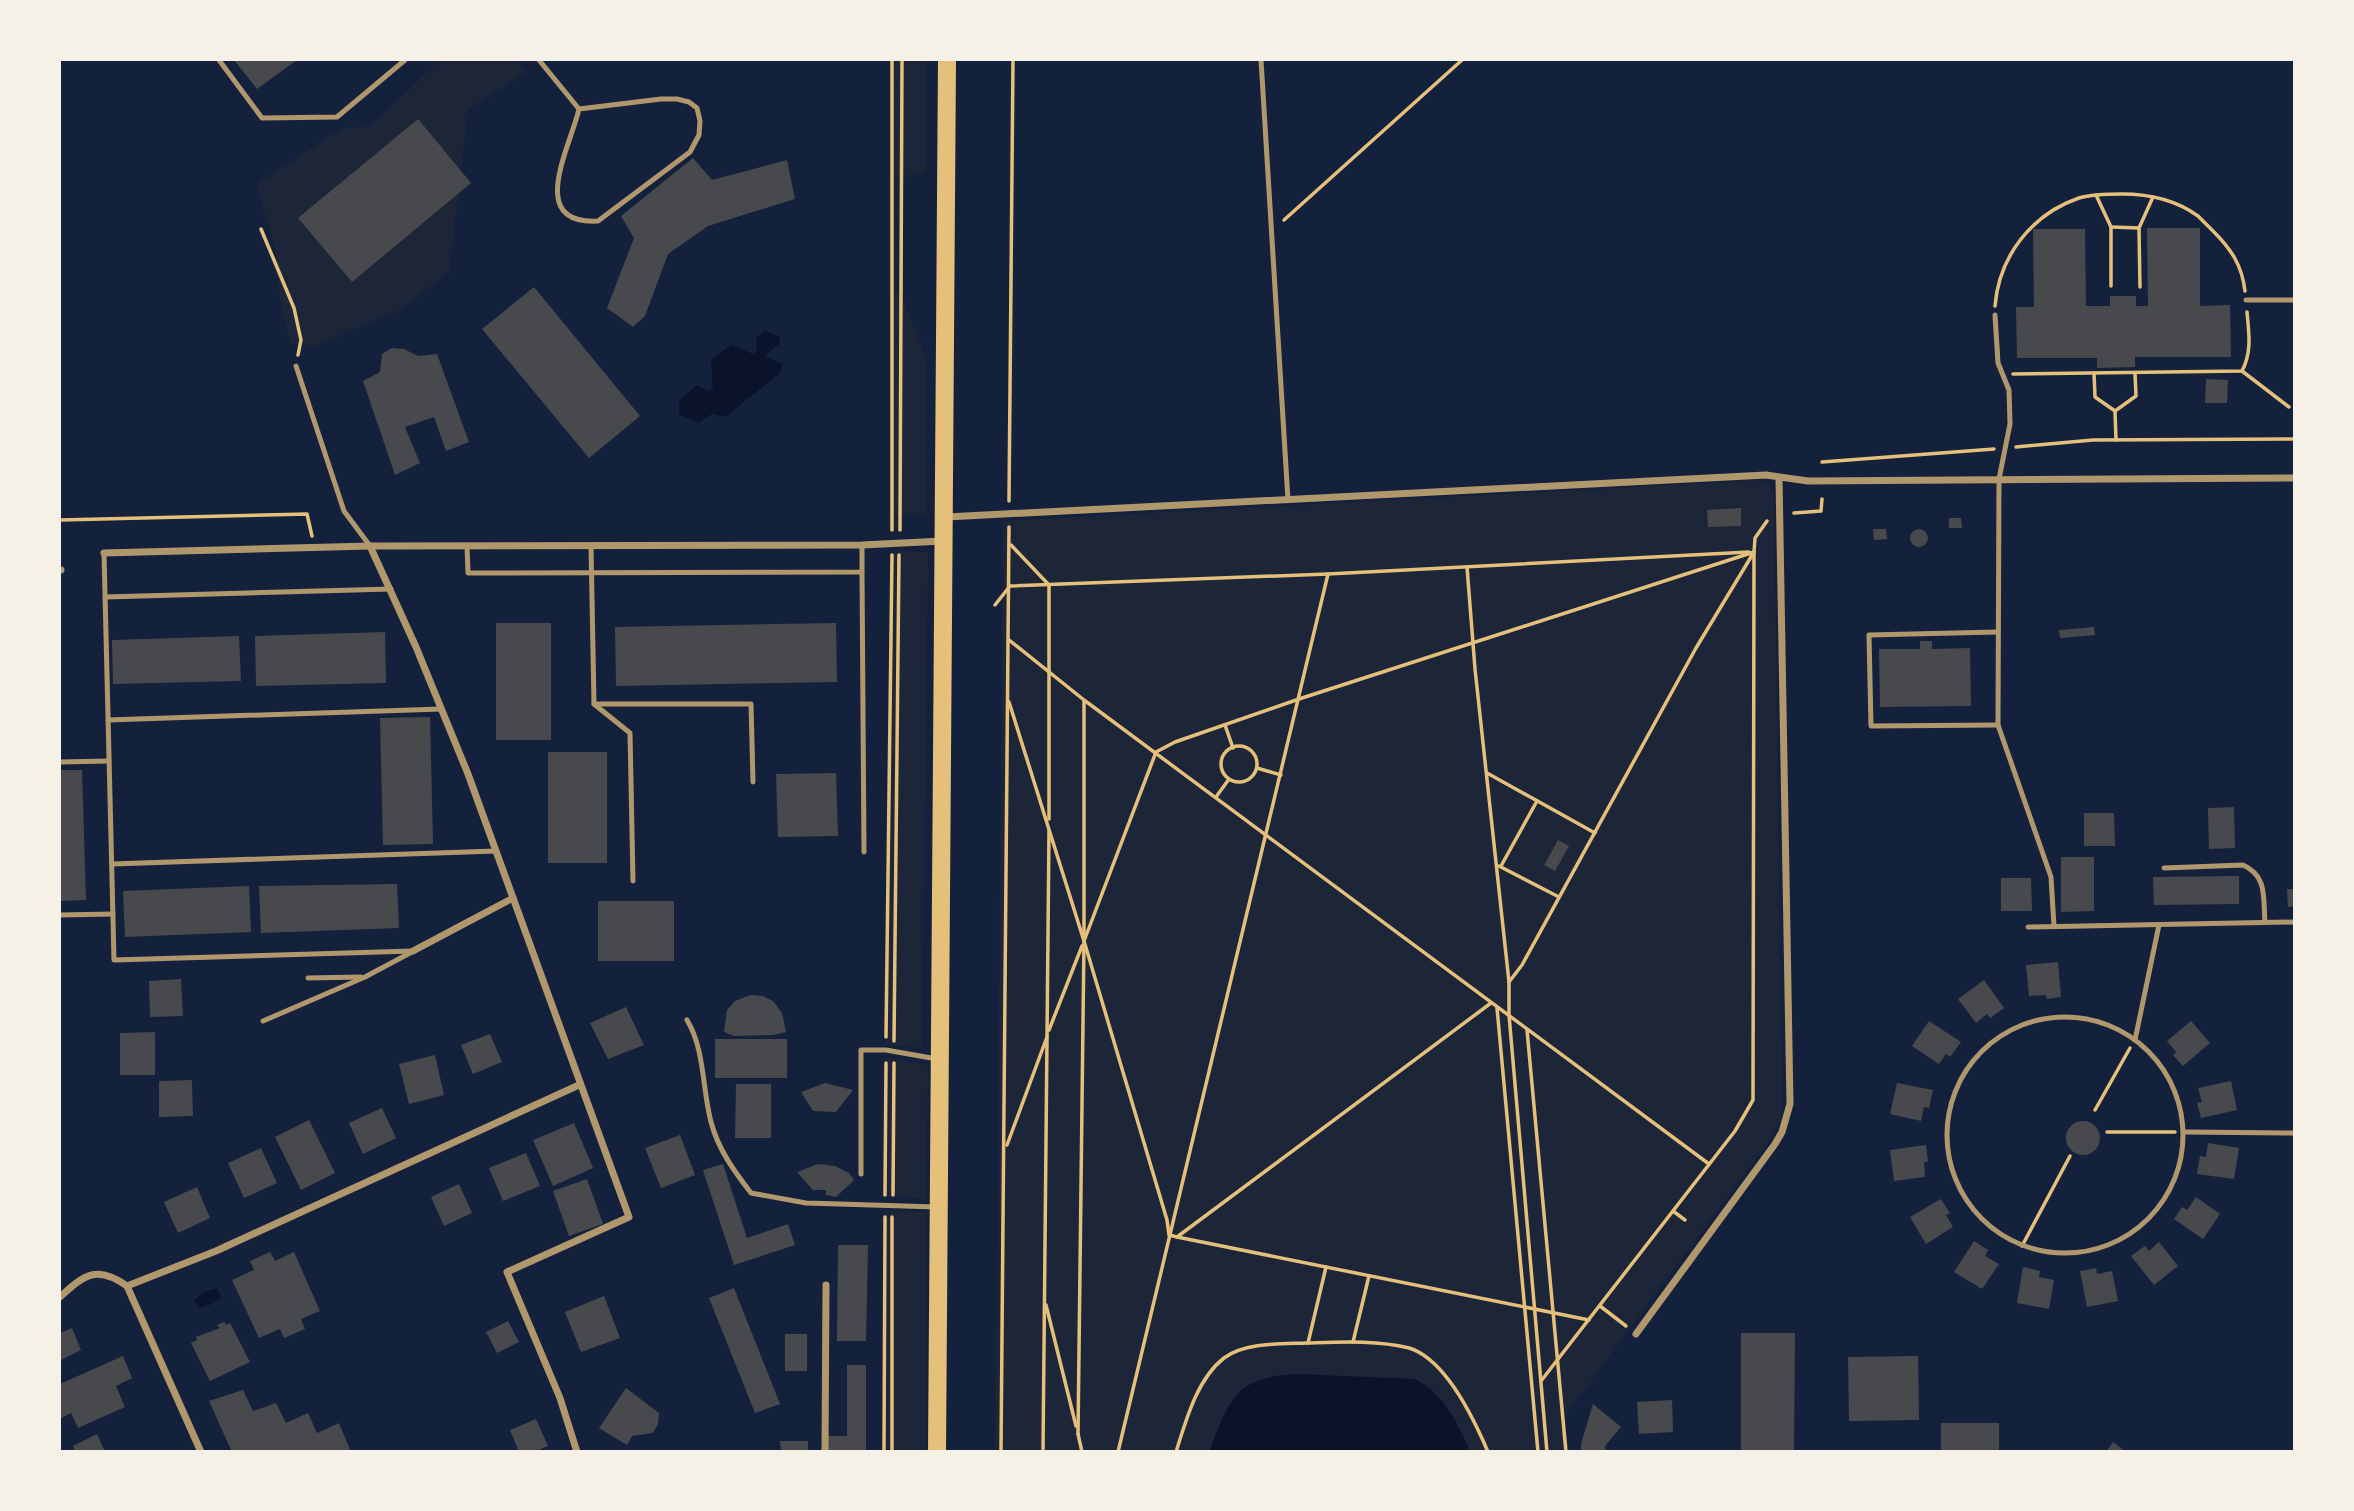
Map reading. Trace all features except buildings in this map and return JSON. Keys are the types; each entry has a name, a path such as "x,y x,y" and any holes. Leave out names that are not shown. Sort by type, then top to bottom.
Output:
{"main road":[{"path":"937,1451 947,60"}],"street":[{"path":"944,517 1766,475 1808,481 2294,478"},
{"path":"1636,1334 1775,1144 1782,1132 1790,1104 1779,478"},
{"path":"104,553 370,546 862,545 944,541"},
{"path":"370,546 441,709 496,851 629,1217 506,1272 561,1398 577,1451"},
{"path":"413,951 513,898"},
{"path":"127,1286 229,1245 579,1085"},
{"path":"60,1297 79,1279 92,1273 115,1278 127,1286 201,1451"},
{"path":"825,1451 823,1431 826,1285"}],"lane":[{"path":"219,60 261,118 337,117 405,60"},
{"path":"539,60 579,109"},
{"path":"1261,60 1288,501"},
{"path":"677,99 689,102 696,108 700,121 699,135 690,152 598,221 581,222 568,216 559,206 556,195 557,181 579,109 677,99"},
{"path":"2246,300 2294,300"},
{"path":"1995,315 1998,363 2009,390 2010,424 1999,479 1998,725 2051,877 2054,926"},
{"path":"296,366 344,511 370,546"},
{"path":"591,545 594,704"},
{"path":"862,545 864,852"},
{"path":"467,546 468,573 862,572"},
{"path":"104,553 114,960 413,951"},
{"path":"105,597 391,589"},
{"path":"1997,632 1869,635 1871,726 1998,725"},
{"path":"594,704 751,704 753,782"},
{"path":"594,704 630,733 633,881"},
{"path":"108,720 441,709"},
{"path":"60,762 109,761"},
{"path":"112,863 496,851"},
{"path":"2164,868 2243,865 2261,879 2265,922"},
{"path":"60,915 113,914"},
{"path":"2028,927 2294,922"},
{"path":"2135,1040 2159,925"},
{"path":"263,1021 365,976 413,951"},
{"path":"308,978 365,976"},
{"path":"2054,1017 2083,1018 2111,1026 2135,1040 2156,1058 2171,1080 2181,1106 2185,1132 2181,1166 2168,1196 2147,1222 2119,1241 2088,1252 2054,1254 2022,1246 1996,1232 1975,1213 1949,1162 1946,1133 1950,1105 1961,1078 1978,1055 2000,1036 2026,1023 2054,1017"},
{"path":"687,1020 697,1037 711,1123 726,1160 751,1193 806,1203 885,1203 939,1207"},
{"path":"861,1174 861,1050 894,1052 940,1060"},
{"path":"2185,1132 2294,1133"}],"path":[{"path":"892,60 896,544 901,603 892,1204 892,1451"},
{"path":"884,1451 891,603 896,544 902,60"},
{"path":"1009,501 1013,60"},
{"path":"1272,231 1462,60"},
{"path":"1995,315 1997,292 2009,257 2029,228 2060,206 2082,197 2144,194 2175,204 2197,216 2230,247 2240,267 2246,300 2250,346 2249,359 2242,372"},
{"path":"2096,195 2111,228 2111,286"},
{"path":"2140,287 2139,228 2153,197"},
{"path":"2111,228 2139,228"},
{"path":"261,229 294,308 301,340 296,366"},
{"path":"2003,374 2242,372 2289,407"},
{"path":"2094,373 2095,397 2115,411"},
{"path":"2115,411 2136,396 2135,373"},
{"path":"2115,411 2116,440"},
{"path":"1822,461 2116,440 2294,439"},
{"path":"1794,513 1821,511 1822,499"},
{"path":"60,520 307,514 314,547"},
{"path":"1541,1381 1746,1114 1754,1092 1754,552 1755,538 1771,515"},
{"path":"1001,1451 1009,525"},
{"path":"1009,543 1049,585 1048,1033 1043,1451"},
{"path":"1010,586 1328,574 1754,552"},
{"path":"1005,1150 1156,752 1175,742 1299,699 1754,552"},
{"path":"1508,982 1522,965 1696,648 1754,552"},
{"path":"1467,567 1486,772 1498,867 1508,982 1508,1015 1547,1451"},
{"path":"1118,1451 1328,574"},
{"path":"995,605 1010,586"},
{"path":"891,603 901,603"},
{"path":"1009,640 1084,700 1709,1164"},
{"path":"1078,1434 1084,700"},
{"path":"1009,702 1049,824 1167,1220 1169,1235"},
{"path":"1224,725 1233,748"},
{"path":"1240,746 1252,751 1257,768 1253,776 1246,781 1237,782 1223,771 1221,763 1226,753 1240,746"},
{"path":"1257,768 1281,775"},
{"path":"1486,772 1595,833"},
{"path":"1216,797 1230,779"},
{"path":"1498,867 1537,801"},
{"path":"1498,867 1559,897"},
{"path":"1177,1237 1491,1003"},
{"path":"1497,1008 1538,1451"},
{"path":"1527,1030 1566,1451"},
{"path":"2095,1110 2135,1040"},
{"path":"2107,1132 2185,1132"},
{"path":"2022,1246 2070,1156"},
{"path":"1673,1211 1685,1220"},
{"path":"1169,1235 1589,1320"},
{"path":"1308,1343 1326,1267"},
{"path":"1353,1342 1369,1275"},
{"path":"1045,1299 1082,1451"},
{"path":"1600,1306 1636,1334"},
{"path":"1176,1451 1193,1403 1209,1374 1225,1357 1249,1347 1353,1342 1411,1349 1438,1367 1475,1422 1488,1451"}],"shaded area":[{"path":"440,60 516,60 526,72 468,110 449,272 402,309 312,347 290,343 280,298 276,250 256,185 342,128 370,126"},
{"path":"892,60 926,60 926,172 892,179"},
{"path":"901,293 925,355 926,515 892,516 892,294"},
{"path":"765,331 779,336 780,344 766,354 767,358 782,363 781,372 725,417 712,414 699,423 679,414 679,400 697,385 708,391 713,389 711,360 731,345 753,354 757,350 756,338"},
{"path":"1763,480 1770,485 1774,494 1782,1113 1774,1134 1565,1416 1568,1451 995,1452 1003,521"},
{"path":"892,551 928,552 922,1048 886,1045"},
{"path":"886,1057 928,1065 926,1199 885,1196"},
{"path":"885,1210 927,1212 925,1451 884,1452"},
{"path":"217,1288 221,1297 212,1304 199,1308 194,1300"},
{"path":"1296,1374 1415,1379 1442,1401 1470,1451 1209,1451 1229,1405 1237,1394 1259,1380"}]}
